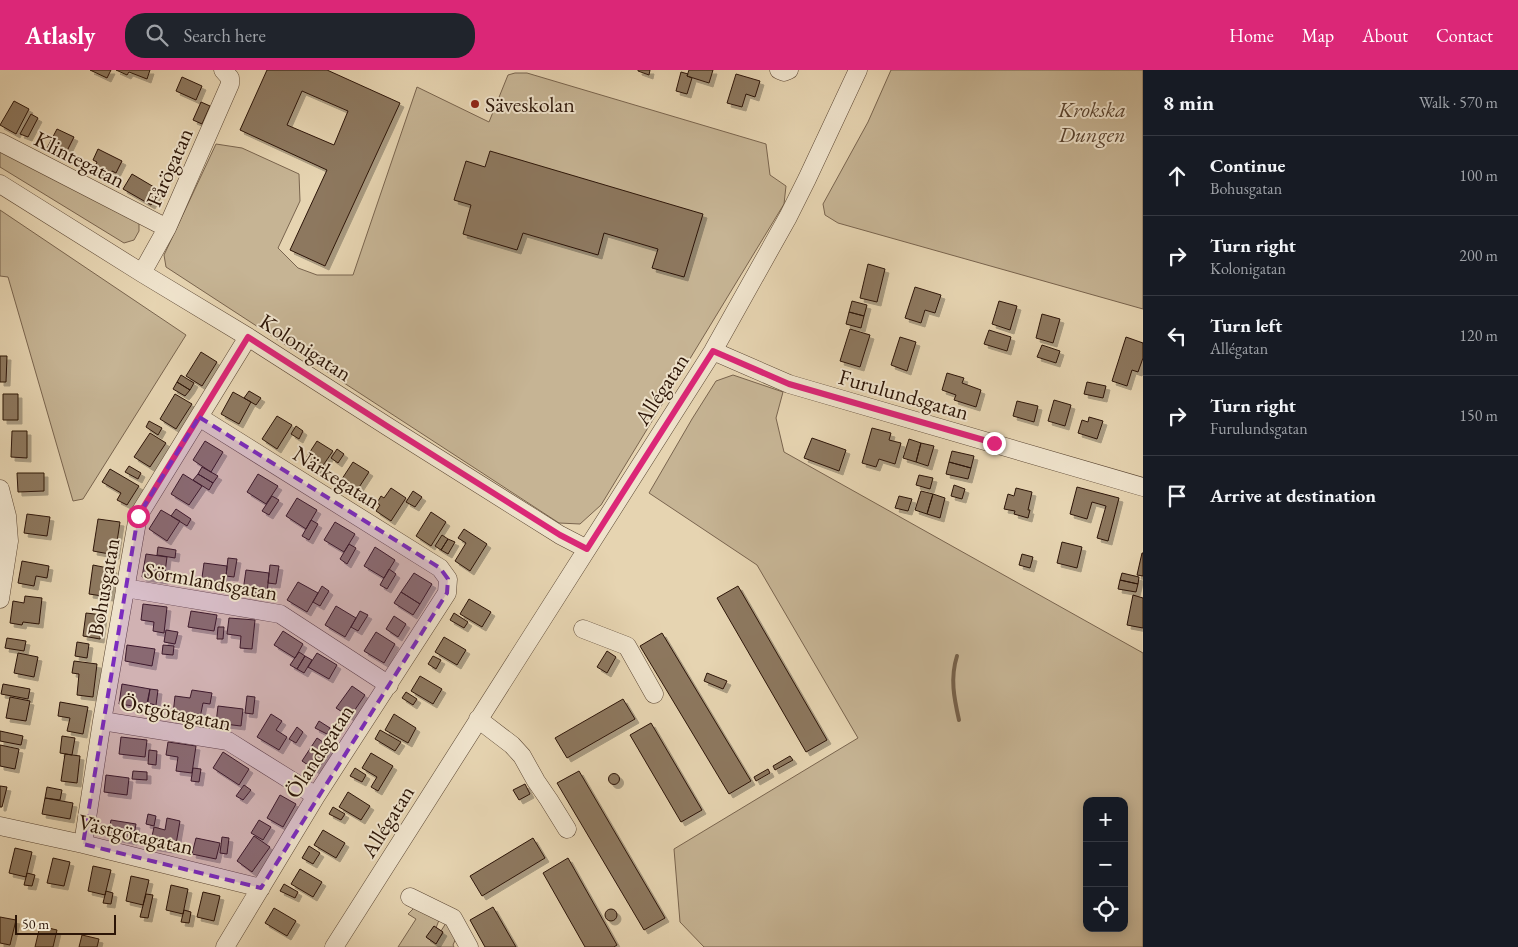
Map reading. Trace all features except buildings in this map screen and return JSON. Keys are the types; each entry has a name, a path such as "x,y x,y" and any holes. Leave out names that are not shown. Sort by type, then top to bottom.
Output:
{"street":[{"path":"779,70 784,72 789,70"},
{"name":"Allégatan","path":"334,947 713,351 788,217 858,70"},
{"name":"Fårögatan","path":"142,272 167,228 230,84 227,74"},
{"name":"Klintegatan","path":"0,142 167,228"},
{"name":"Kolonigatan","path":"0,184 248,337 560,535 587,549"},
{"name":"Bohusgatan","path":"83,844 102,720 138,516 248,337"},
{"name":"Furulundsgatan","path":"713,351 789,384 1143,487"},
{"name":"Närkegatan","path":"199,417 440,568 448,579"},
{"path":"0,489 3,516 9,541 0,599"},
{"name":"Ölandsgatan","path":"225,947 316,796 448,593 448,579"},
{"name":"Sörmlandsgatan","path":"125,588 280,614 389,685"},
{"path":"583,629 627,646 651,698"},
{"path":"478,719 512,745 522,756 549,800 564,834"},
{"name":"Östgötagatan","path":"102,720 228,740 316,796"},
{"name":"Västgötagatan","path":"0,826 83,844 261,888"},
{"path":"410,898 452,918 464,944"}],"highlighted area":[{"path":"199,417 440,568 448,579 447,593 261,888 83,844 138,516"}],"green space":[{"name":"Krokska Dungen","path":"891,70 1143,70 1143,309 838,223 825,215 823,204 868,122"},
{"path":"527,73 766,144 770,175 786,186 784,204 601,505 580,524 559,523 166,267 164,255 216,144 242,148 299,174 300,201 278,248 298,268 317,275 353,275 417,87 489,122 508,75"},
{"path":"0,148 139,222 139,231 134,240 124,243 0,167"},
{"path":"0,210 186,335 83,499 73,501 8,277 0,276"},
{"path":"733,375 783,392 776,418 784,452 1143,653 1143,947 704,947 680,922 674,849 858,738 757,565 649,493 716,381"},
{"path":"415,907 439,920 436,928 434,926 427,938 436,943 443,933 441,931 446,923 456,938 454,947 398,947 416,919 408,914"}],"waterway":[{"path":"957,656 953,680 959,720"}],"place":[{"name":"Säveskolan","path":"475,104"}],"route":[{"path":"138,516 248,337 560,535 587,549 713,351 789,384 994,443"}]}
